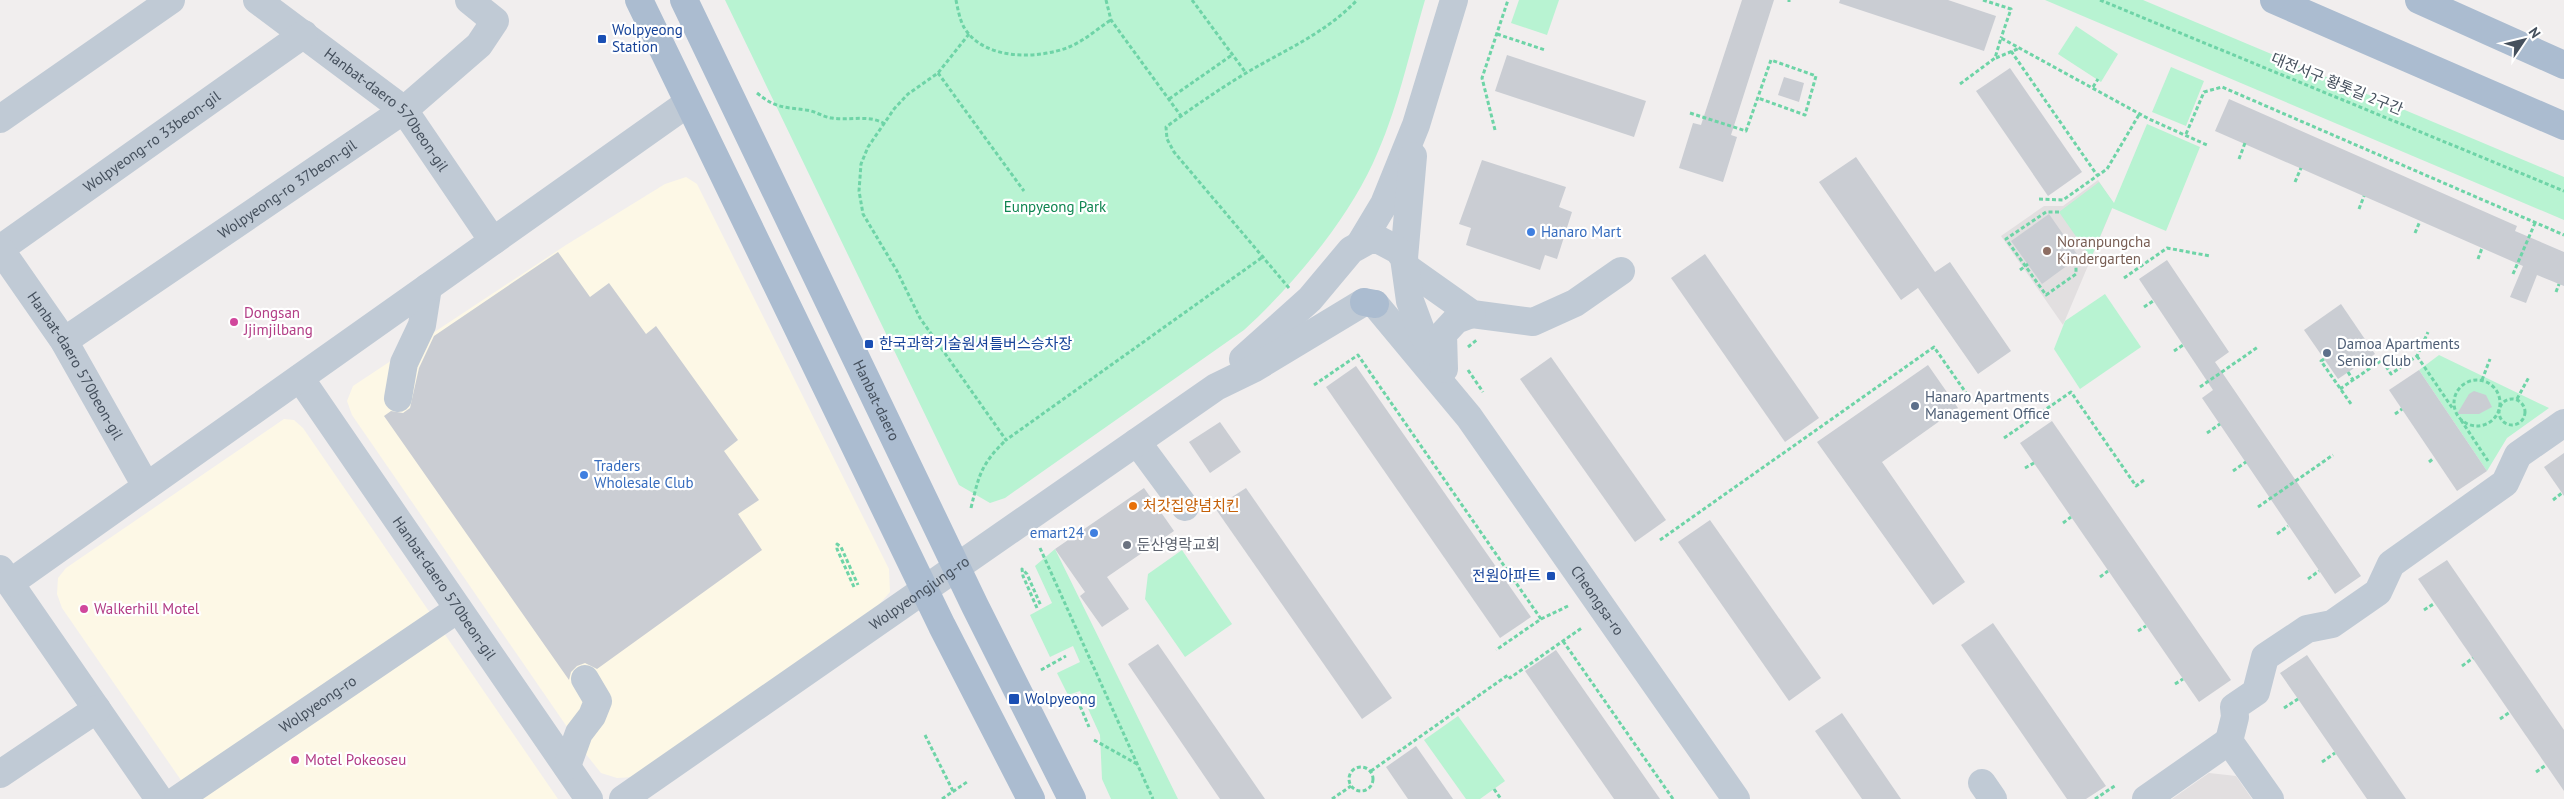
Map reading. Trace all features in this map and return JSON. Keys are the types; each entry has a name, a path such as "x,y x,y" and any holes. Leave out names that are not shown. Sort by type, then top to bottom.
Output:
{"main road":[{"path":"639,0 905,546 924,590 1031,799"},
{"name":"Hanbat-daero","path":"684,0 957,568 1072,799"},
{"path":"2274,0 2564,126"},
{"path":"2418,0 2564,65"}],"street":[{"path":"0,119 170,0"},
{"name":"Hanbat-daero 570beon-gil","path":"257,0 404,110 493,241"},
{"name":"Wolpyeong-ro 37beon-gil","path":"64,341 404,110 479,45 495,21 468,0"},
{"path":"1454,0 1416,125 1384,204 1343,269 1348,289 1395,287 1469,323"},
{"name":"Wolpyeong-ro 33beon-gil","path":"0,249 304,34"},
{"path":"159,799 5,576 146,486 688,103"},
{"path":"1416,125 1395,287 1388,317 1426,368 1459,403"},
{"path":"1216,387 1250,352 1310,300 1353,251 1369,240 1389,243 1395,287 1422,333 1453,366"},
{"name":"Hanbat-daero 570beon-gil","path":"0,249 64,341 146,486"},
{"path":"1459,403 1453,366 1443,334 1469,323 1533,322 1575,303 1621,271"},
{"path":"1216,387 1253,369 1395,287"},
{"path":"398,398 404,364 422,325 428,288"},
{"name":"Hanbat-daero 570beon-gil","path":"300,378 589,799"},
{"name":"Wolpyeongjung-ro","path":"623,799 1216,387"},
{"name":"Cheongsa-ro","path":"1459,403 1736,799"},
{"path":"2146,799 2230,741 2235,717 2234,708 2256,692 2265,657 2307,629 2332,624 2378,592 2391,564 2505,483 2518,455 2564,423"},
{"path":"1137,442 1185,507"},
{"name":"Wolpyeong-ro","path":"178,799 458,609"},
{"path":"567,766 579,733 592,716 598,701 584,679"},
{"path":"0,774 97,709"},
{"path":"2230,741 2270,799"}],"path":[{"path":"956,0 962,23 969,34 987,46 1000,51 1026,56 1040,55 1069,46 1112,20"},
{"path":"1106,0 1112,20 1181,116"},
{"path":"1192,0 1246,74"},
{"path":"1292,292 1264,256 1174,152 1167,138 1166,127 1246,74 1293,48 1357,0"},
{"path":"1494,130 1482,78 1508,0"},
{"path":"1983,0 2010,9 1995,58"},
{"name":"대전서구 황톳길 2구간","path":"2100,0 2564,191"},
{"path":"969,34 938,73 908,94 894,109 868,148 861,164 859,191 863,214 897,271 920,318 1006,440"},
{"path":"1497,34 1545,50"},
{"path":"2001,38 2140,113 2207,144"},
{"path":"1960,84 1995,58 2021,48"},
{"path":"2011,51 2097,175"},
{"path":"1169,99 1232,55"},
{"path":"1690,113 1746,132 1771,60 1816,76 1805,115 1758,98"},
{"path":"938,73 1024,192"},
{"path":"2092,87 2098,79"},
{"path":"2186,134 2204,92 2222,87 2564,235"},
{"path":"757,92 770,104 790,110 807,110 832,118 873,119 885,124"},
{"path":"2039,199 2063,200 2107,169 2140,113"},
{"path":"2239,159 2244,143"},
{"path":"2295,182 2301,168"},
{"path":"2359,209 2364,196"},
{"path":"2059,212 2046,212 2006,239 2027,265 2046,295 2076,274 2076,262 2088,253"},
{"path":"2415,233 2420,221"},
{"path":"2513,274 2534,223"},
{"path":"2124,278 2166,248 2210,256"},
{"path":"2478,259 2482,248"},
{"path":"971,508 981,470 990,456 1006,440 1264,256"},
{"path":"2020,270 2027,265"},
{"path":"2556,292 2559,284"},
{"path":"2144,307 2153,301"},
{"path":"1464,350 1478,340 1469,323"},
{"path":"2340,389 2382,360 2391,374 2417,356 2428,332"},
{"path":"2174,351 2183,346"},
{"path":"1660,540 1934,347 1971,400"},
{"path":"2200,387 2258,347"},
{"path":"1314,385 1358,355 1541,618"},
{"path":"2417,356 2489,462"},
{"path":"2324,359 2321,361 2351,404"},
{"path":"2482,380 2490,359"},
{"path":"1453,366 1483,392"},
{"path":"2348,372 2354,380"},
{"path":"2518,400 2529,377"},
{"path":"2518,400 2505,400 2500,406 2494,418 2483,425 2470,425 2459,418 2454,408 2454,396 2460,386 2470,380 2482,380 2492,385 2498,395 2500,406 2498,414 2508,425 2515,426 2522,422 2525,416 2526,410 2518,400"},
{"path":"2004,438 2071,392 2136,486 2144,480"},
{"path":"2395,414 2402,410"},
{"path":"2207,433 2220,424"},
{"path":"2258,507 2333,455"},
{"path":"2428,462 2434,458"},
{"path":"2233,471 2246,462"},
{"path":"2025,468 2034,463"},
{"path":"2552,500 2562,493"},
{"path":"2063,523 2071,517"},
{"path":"2277,534 2288,526"},
{"path":"837,544 841,547 856,586 837,550 837,544"},
{"path":"1040,548 1153,799"},
{"path":"1037,608 1023,576 1022,569 1027,574 1042,606"},
{"path":"2100,577 2108,571"},
{"path":"2308,578 2319,571"},
{"path":"2424,610 2435,603"},
{"path":"1496,650 1541,618 1568,606"},
{"path":"2138,631 2146,626"},
{"path":"1371,771 1425,736 1508,675 1510,678 1582,627"},
{"path":"1562,641 1673,799"},
{"path":"1041,670 1066,656"},
{"path":"2462,666 2473,658"},
{"path":"2175,684 2183,679"},
{"path":"1075,694 1089,727"},
{"path":"2284,708 2298,699"},
{"path":"2500,719 2510,712"},
{"path":"925,734 953,791"},
{"path":"1094,740 1137,765"},
{"path":"2322,762 2335,753"},
{"path":"2536,772 2546,765"},
{"path":"1360,766 1371,771 1374,778 1368,789 1356,790 1351,786 1349,774 1354,769 1360,766"},
{"path":"942,799 967,782"},
{"path":"2095,799 2116,785"},
{"path":"1332,799 1351,786"},
{"path":"1494,789 1501,799"}],"shaded area":[{"path":"686,177 697,184 889,569 890,592 875,609 634,777 617,778 601,773 585,753 352,415 347,401 353,386 566,245 665,184"},
{"path":"2098,180 2114,204 2063,325 2001,236 2044,206 2063,206"},
{"path":"284,419 294,420 303,428 558,799 194,799 62,608 57,594 58,578 66,568"},
{"path":"2209,773 2236,776 2252,799 2172,799"}],"green space":[{"name":"Eunpyeong Park","path":"725,0 1425,0 1396,103 1373,163 1362,185 1333,230 1281,294 1244,330 1005,498 990,503 959,485"},
{"path":"1519,0 1559,0 1547,35 1511,23"},
{"path":"2045,0 2143,0 2557,174 2564,177 2564,220"},
{"path":"2076,26 2118,54 2101,82 2058,54"},
{"path":"2171,67 2204,81 2186,126 2152,112"},
{"path":"2147,124 2200,147 2166,231 2112,208 2091,258 2059,212 2099,182 2114,203"},
{"path":"2105,294 2141,347 2080,389 2054,349 2065,321"},
{"path":"2439,355 2549,408 2507,438 2487,471 2419,370"},
{"path":"1055,549 1178,799 1111,799 1102,779 1100,735 1080,691 1068,695 1057,673 1080,662 1073,646 1050,657 1030,615 1052,603 1035,566"},
{"path":"1182,550 1232,624 1185,657 1145,599 1148,574"},
{"path":"1458,716 1505,781 1480,799 1466,799 1424,740"}],"building":[{"path":"1742,0 1774,0 1731,135 1737,137 1723,182 1679,168 1693,123 1701,125"},
{"path":"1840,0 1948,0 1996,16 1984,51 1839,3"},
{"path":"1507,55 1646,101 1634,137 1495,91"},
{"path":"2010,68 2082,172 2048,196 1976,91"},
{"path":"1784,77 1804,83 1799,102 1778,95"},
{"path":"2229,99 2517,226 2515,231 2564,252 2564,286 2537,275 2526,303 2510,297 2523,266 2215,131"},
{"path":"1856,157 1935,272 1950,262 2011,351 1978,374 1918,288 1901,300 1819,182"},
{"path":"1482,160 1566,187 1559,207 1572,212 1557,259 1545,255 1540,270 1466,245 1471,228 1459,224"},
{"path":"2049,214 2079,257 2042,284 2011,241"},
{"name":"Traders Wholesale Club","path":"558,252 590,297 609,283 646,334 656,326 738,440 724,451 759,500 738,514 762,550 597,669 585,663 577,666 571,672 569,680 384,416 391,411 403,413 410,408 419,368 434,336"},
{"path":"1705,254 1819,418 1785,442 1671,278"},
{"path":"2167,260 2229,352 2215,362 2361,576 2335,594 2202,398 2213,390 2139,279"},
{"path":"2341,304 2375,354 2338,379 2304,330"},
{"path":"1551,357 1666,520 1635,542 1520,379"},
{"path":"1928,365 1958,408 1882,462 1965,582 1933,605 1817,442"},
{"path":"1356,366 1531,617 1500,638 1326,387"},
{"path":"2419,370 2487,471 2457,491 2389,390"},
{"path":"2474,391 2486,395 2492,407 2479,414 2457,414 2469,394"},
{"path":"2052,421 2231,680 2199,702 2020,443"},
{"path":"1220,422 1241,452 1210,473 1189,442"},
{"path":"2564,453 2564,496 2544,467"},
{"path":"1144,488 1174,531 1107,577 1129,609 1102,627 1080,596 1085,592 1055,549"},
{"path":"1246,488 1392,698 1362,719 1215,508"},
{"path":"1710,520 1821,678 1789,701 1678,542"},
{"path":"2447,560 2564,730 2564,791 2418,579"},
{"path":"1993,623 2106,786 2086,799 2067,799 1961,645"},
{"path":"1158,644 1265,799 1220,799 1128,664"},
{"path":"1556,650 1660,799 1614,799 1525,671"},
{"path":"2307,655 2406,799 2367,799 2280,673"},
{"path":"1842,713 1901,799 1862,799 1815,731"},
{"path":"1416,746 1453,799 1408,799 1386,767"}],"place":[{"name":"Wolpyeong Station","path":"602,39"},
{"name":"Hanaro Mart","path":"1531,232"},
{"name":"Noranpungcha Kindergarten","path":"2047,251"},
{"name":"Dongsan Jjimjilbang","path":"234,322"},
{"name":"한국과학기술원셔틀버스승차장","path":"869,344"},
{"name":"Damoa Apartments Senior Club","path":"2327,353"},
{"name":"Hanaro Apartments Management Office","path":"1915,406"},
{"name":"Traders Wholesale Club","path":"584,475"},
{"name":"처갓집양념치킨","path":"1133,506"},
{"name":"emart24","path":"1094,533"},
{"name":"둔산영락교회","path":"1127,545"},
{"name":"전원아파트","path":"1551,576"},
{"name":"Walkerhill Motel","path":"84,609"},
{"name":"Wolpyeong","path":"1014,699"},
{"name":"Motel Pokeoseu","path":"295,760"}]}
